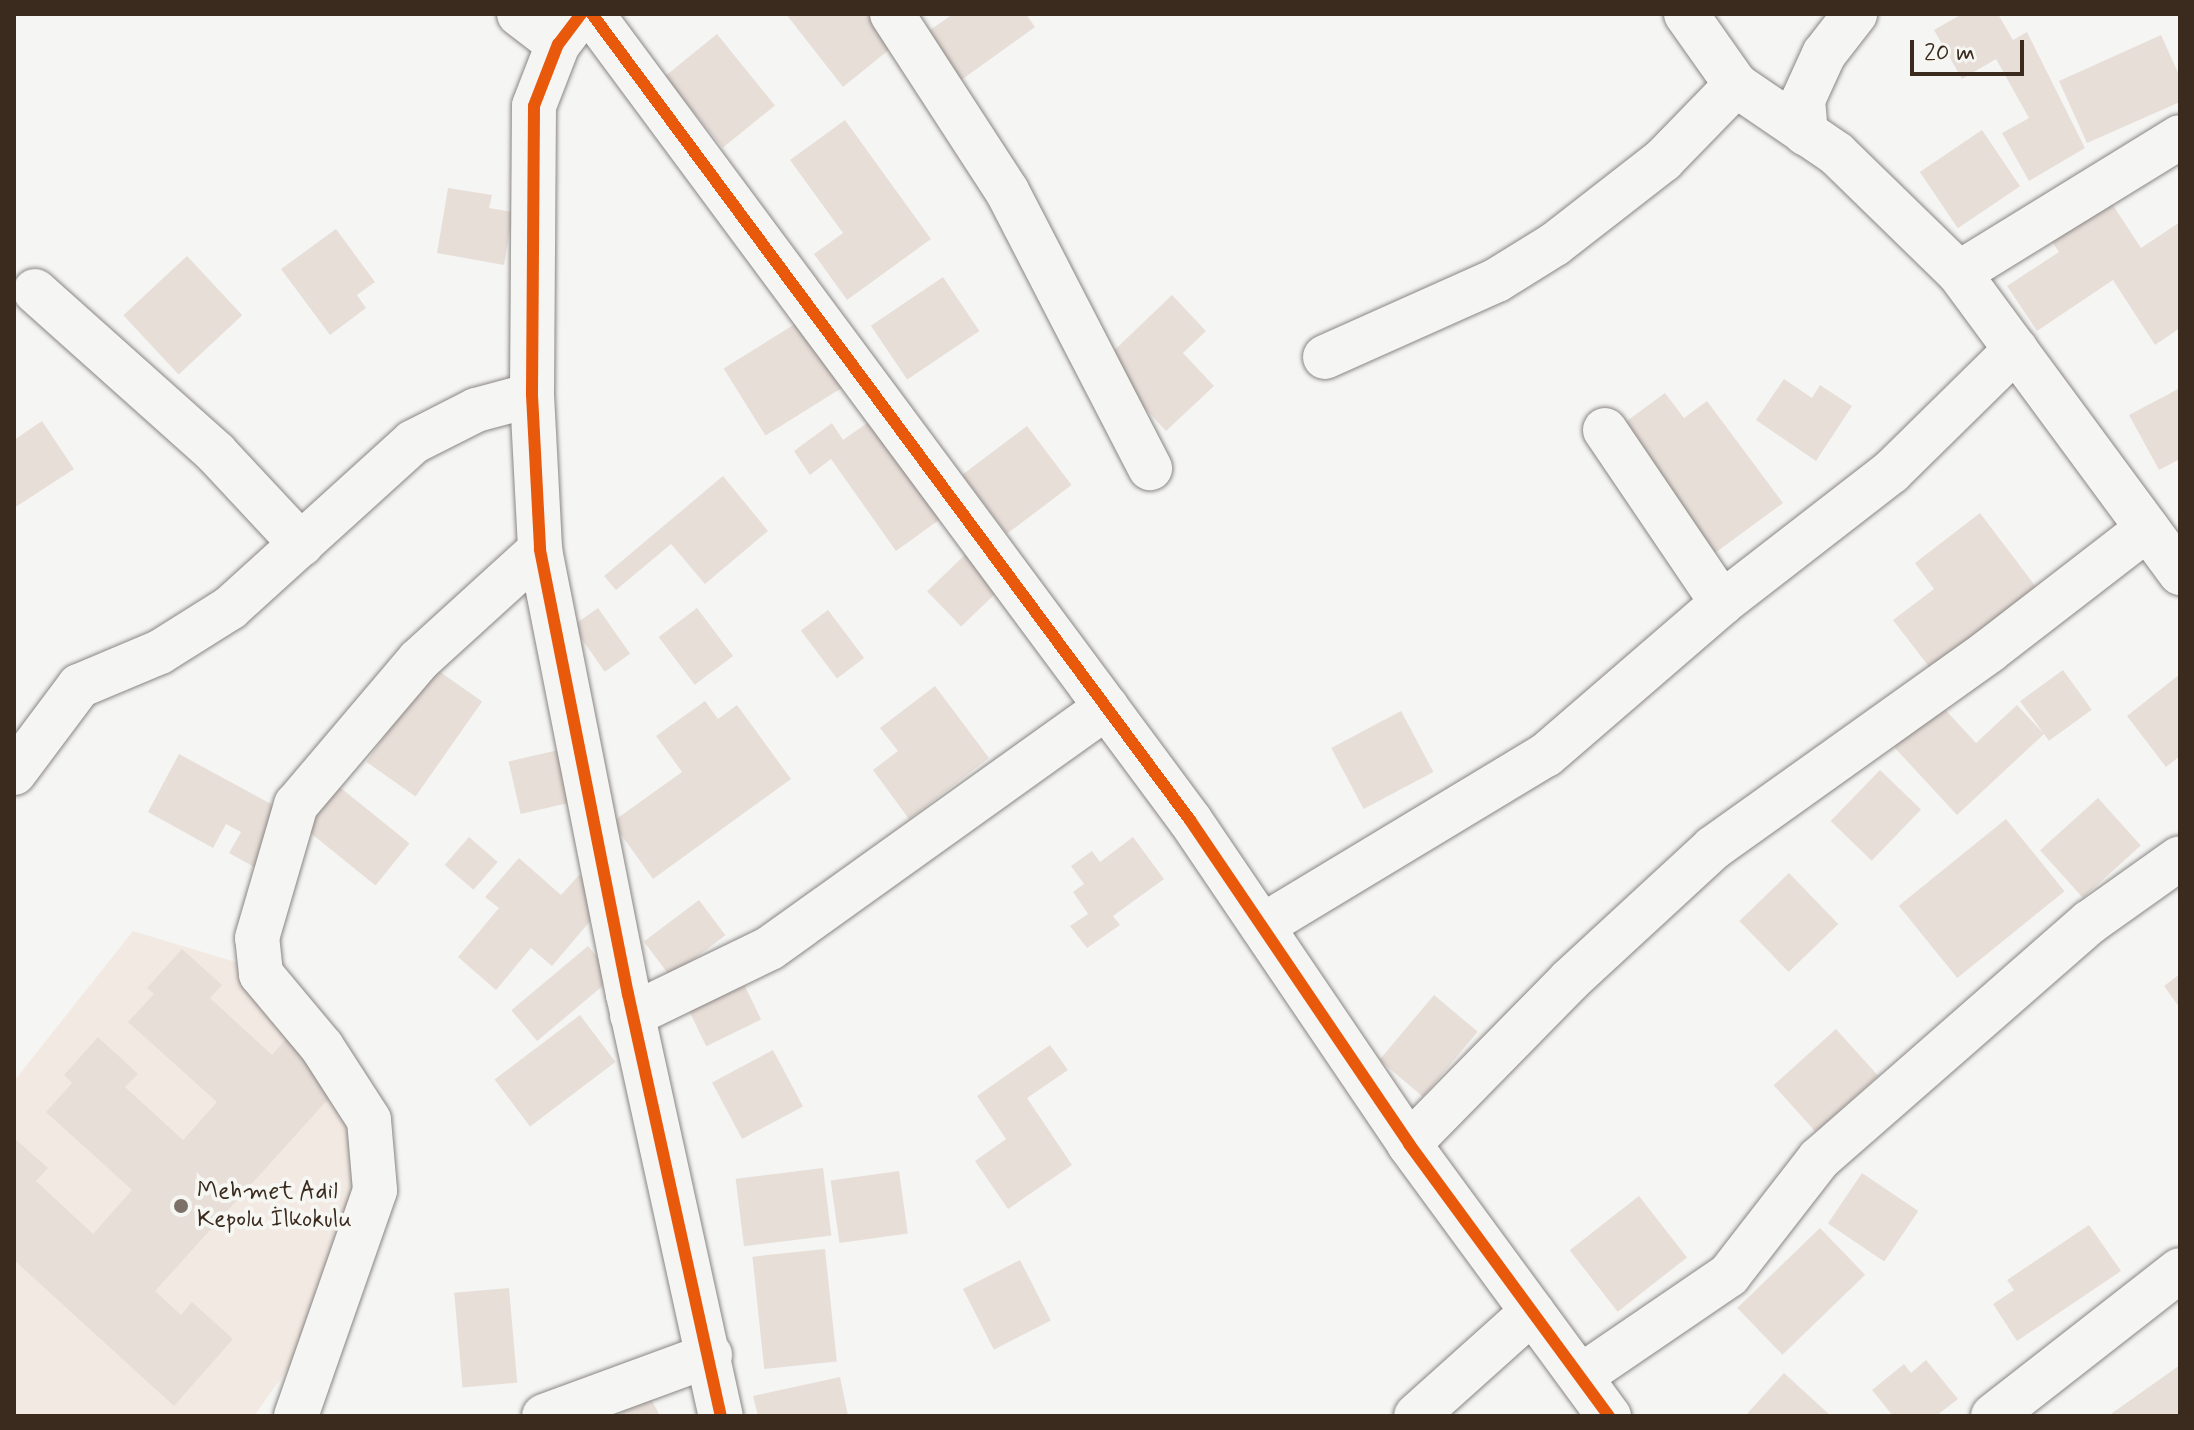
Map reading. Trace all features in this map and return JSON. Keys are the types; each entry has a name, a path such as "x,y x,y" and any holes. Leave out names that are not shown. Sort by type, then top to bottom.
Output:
{"street":[{"path":"519,14 570,29 534,106 532,395 540,550 632,1015 710,1355 721,1416"},
{"path":"592,14 1107,707 1262,926 1409,1144 1609,1416"},
{"path":"1686,14 1736,85 1806,134 1910,219 1959,273 2180,573"},
{"path":"1806,134 1803,100 1824,54 1855,14"},
{"path":"906,19 1007,191 1150,468"},
{"path":"1325,357 1497,280 1555,244 1663,160 1736,85"},
{"path":"1959,273 2180,137"},
{"path":"35,291 216,453 301,544"},
{"path":"1262,926 1546,755 1722,603 1891,472 2016,349"},
{"path":"14,773 79,686 198,630 301,544 413,442 476,410 532,395"},
{"path":"1605,430 1722,603"},
{"path":"1409,1144 1570,980 1713,848 1989,651 2147,529"},
{"path":"296,1416 375,1190 369,1120 322,1047 261,974 257,938 296,805 419,660 540,550"},
{"path":"632,1015 770,948 1107,707"},
{"path":"1581,1376 1729,1275 1819,1159 2090,922 2180,858"},
{"path":"1993,1416 2180,1270"},
{"path":"1416,1416 1532,1312"},
{"path":"544,1416 710,1355"}],"shaded area":[{"name":"Mehmet Adil Kepolu İlkokulu","path":"133,931 268,972 369,1099 328,1312 254,1416 14,1416 14,1081"}],"building":[{"path":"786,14 871,14 895,45 843,87"},
{"path":"953,14 1026,14 1035,27 957,83 923,35"},
{"path":"1962,14 1998,14 2013,40 2027,32 2085,148 2029,181 2002,133 2029,118 1996,59 1962,79 1934,30"},
{"path":"717,34 775,105 723,148 665,76"},
{"path":"2161,35 2180,77 2180,102 2087,143 2059,81"},
{"path":"845,120 931,239 847,300 814,254 843,233 790,160"},
{"path":"1982,130 2020,186 1958,228 1920,172"},
{"path":"448,188 492,195 489,208 513,212 504,265 437,253"},
{"path":"2105,193 2141,248 2180,222 2180,328 2155,345 2113,280 2037,331 2007,286 2059,252 2046,233"},
{"path":"336,229 375,282 357,295 366,308 330,335 281,269"},
{"path":"187,256 242,315 179,375 123,315"},
{"path":"943,277 979,331 907,380 871,326"},
{"path":"1172,295 1206,331 1183,353 1214,386 1166,431 1102,362"},
{"path":"811,314 853,381 766,436 724,369"},
{"path":"1784,379 1812,398 1820,385 1852,406 1816,461 1756,420"},
{"path":"2180,388 2180,459 2159,470 2129,415"},
{"path":"1665,393 1684,418 1707,401 1783,503 1715,553 1620,426"},
{"path":"880,414 950,512 896,551 831,459 810,475 794,451 832,423 843,440"},
{"path":"42,421 74,469 14,508 14,440"},
{"path":"1027,426 1072,485 1007,534 962,475"},
{"path":"723,476 768,531 705,584 671,544 616,590 604,576"},
{"path":"1980,513 2036,587 1930,668 1893,620 1934,589 1915,563"},
{"path":"971,549 1005,584 961,627 927,591"},
{"path":"598,608 630,654 605,672 573,626"},
{"path":"697,608 733,656 695,685 659,637"},
{"path":"828,610 864,658 837,678 801,630"},
{"path":"433,667 482,701 416,796 366,762"},
{"path":"2063,670 2092,710 2049,741 2020,701"},
{"path":"2180,674 2180,756 2166,767 2127,716"},
{"path":"935,686 989,758 909,819 873,770 898,751 880,728"},
{"path":"705,701 718,719 737,705 791,779 653,879 612,822 682,772 656,736"},
{"path":"1940,704 1976,743 2017,705 2044,734 1957,815 1894,747"},
{"path":"1401,711 1433,772 1364,809 1331,748"},
{"path":"567,748 579,801 521,814 509,761"},
{"path":"179,754 286,812 256,868 229,853 241,832 226,824 213,848 148,812"},
{"path":"1880,770 1921,810 1872,861 1831,821"},
{"path":"331,780 409,844 376,886 297,822"},
{"path":"2098,798 2141,846 2083,898 2040,850"},
{"path":"2006,819 2065,891 1957,978 1899,906"},
{"path":"469,837 498,862 473,890 445,865"},
{"path":"1133,837 1164,879 1113,916 1120,925 1087,948 1070,926 1088,914 1073,892 1084,884 1071,866 1092,851 1100,862"},
{"path":"519,858 561,895 579,875 608,900 552,966 531,948 496,990 458,957 499,908 485,897"},
{"path":"1789,873 1838,924 1789,972 1739,921"},
{"path":"699,900 725,935 670,977 644,942"},
{"path":"588,946 614,977 537,1041 511,1010"},
{"path":"182,949 222,985 210,998 272,1055 287,1038 340,1086 155,1291 181,1315 192,1302 233,1339 174,1406 14,1260 14,1138 48,1168 36,1181 93,1234 132,1190 46,1112 72,1083 64,1075 98,1037 138,1074 125,1087 183,1140 217,1102 128,1022 154,994 147,988"},
{"path":"737,970 761,1019 706,1046 682,997"},
{"path":"2180,974 2180,1008 2164,986"},
{"path":"1434,995 1478,1032 1423,1097 1379,1060"},
{"path":"580,1015 616,1062 530,1127 495,1079"},
{"path":"1836,1029 1878,1076 1816,1132 1774,1085"},
{"path":"1050,1045 1068,1070 1027,1098 1072,1165 1008,1209 975,1161 1006,1139 977,1096"},
{"path":"773,1050 803,1107 742,1139 712,1082"},
{"path":"823,1168 831,1235 744,1246 736,1179"},
{"path":"899,1171 908,1233 839,1243 831,1181"},
{"path":"1862,1173 1918,1211 1884,1262 1828,1224"},
{"path":"1639,1196 1687,1257 1618,1312 1570,1250"},
{"path":"2089,1225 2121,1271 2017,1341 1993,1304 2014,1290 2007,1280"},
{"path":"1820,1228 1865,1275 1782,1355 1737,1308"},
{"path":"825,1249 837,1361 764,1369 752,1257"},
{"path":"1020,1260 1051,1321 994,1350 963,1289"},
{"path":"509,1288 517,1383 462,1387 454,1293"},
{"path":"1926,1360 1958,1399 1936,1416 1893,1416 1872,1390 1904,1364 1911,1373"},
{"path":"2180,1365 2180,1416 2108,1416"},
{"path":"1784,1373 1831,1416 1745,1416"},
{"path":"840,1377 848,1416 758,1416 753,1396"},
{"path":"650,1397 660,1416 616,1416"}],"cycle path":[{"path":"581,14 558,44 534,106 532,395 540,550 628,994 721,1416"},
{"path":"592,14 1190,820 1409,1144 1609,1416"}],"place":[{"name":"Mehmet Adil Kepolu İlkokulu","path":"181,1206"}]}
